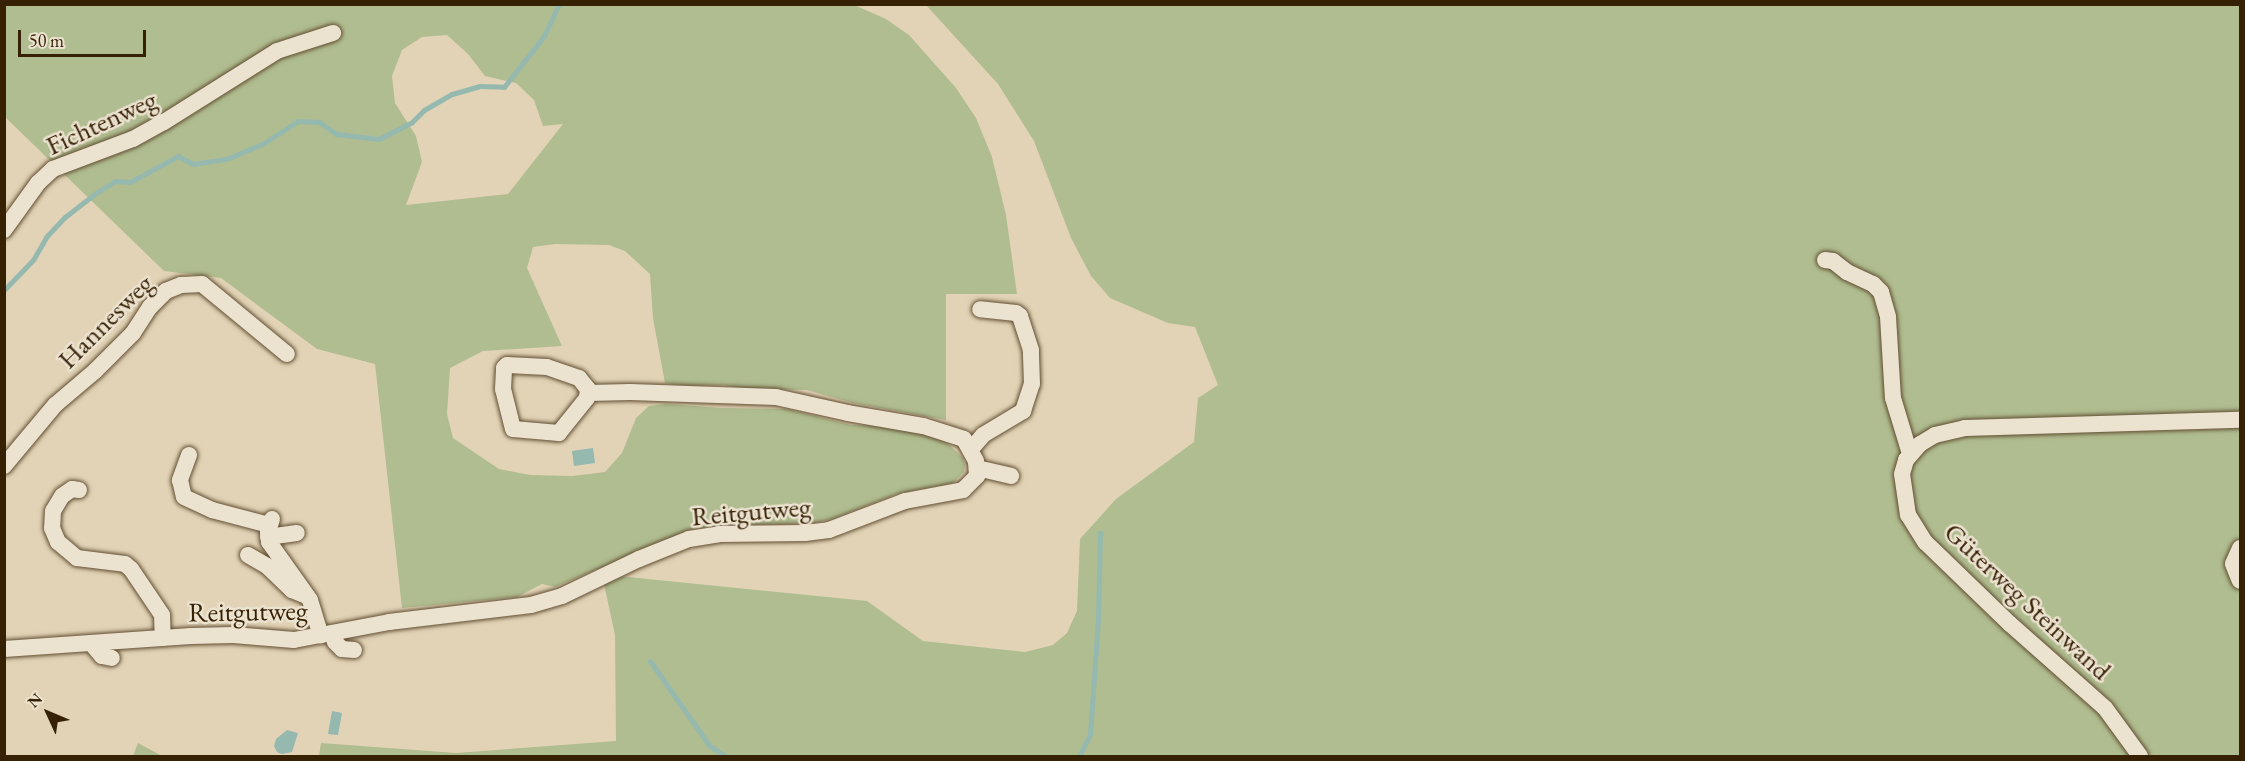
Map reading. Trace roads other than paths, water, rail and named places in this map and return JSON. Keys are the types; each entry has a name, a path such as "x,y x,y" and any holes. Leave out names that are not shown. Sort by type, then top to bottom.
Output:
{"street":[{"name":"Fichtenweg","path":"4,230 38,183 53,169 143,134 277,51 333,33"},
{"path":"1825,260 1833,261 1847,272 1873,284 1881,292 1888,317 1893,398 1910,454 1935,435 1965,428 2241,420"},
{"name":"Hannesweg","path":"4,466 55,405 96,371 133,333 150,307 166,291 181,285 202,284 287,354"},
{"path":"972,449 983,435 1023,411 1030,396 1032,375 1030,344 1020,316 1016,313 980,309"},
{"path":"588,393 586,384 579,378 562,374 554,368 507,365 504,368 504,397 509,409 510,427 515,430 559,433 588,393 614,391 776,397 933,429 961,437 972,449 977,468 1011,476"},
{"name":"Güterweg Steinwand","path":"1910,454 1902,474 1905,506 1913,526 1925,542 2010,624 2106,708 2140,756"},
{"path":"189,455 180,480 184,497 212,510 297,533"},
{"name":"Reitgutweg","path":"4,649 233,635 283,641 409,619 549,601 666,547 698,537 732,533 805,533 829,530 905,501 963,490 976,479 977,468"},
{"path":"80,490 72,489 62,496 53,511 52,528 58,542 77,558 119,563 131,569 162,615 163,638"},
{"path":"270,527 272,547 308,596 326,634 342,649 354,650"},
{"path":"2241,548 2234,564 2241,581"},
{"path":"248,555 261,562 292,590 308,596"},
{"path":"91,643 102,656 112,658"}],"water":[{"path":"593,448 595,463 574,466 572,451"},
{"path":"332,711 342,713 338,735 328,734"},
{"path":"287,730 298,733 292,752 282,754 277,752 274,746 276,739"}],"waterway":[{"path":"4,290 33,260 47,236 65,217 115,181 130,182 178,156 193,164 229,158 264,143 298,121 319,122 336,134 379,139 412,122 424,110 452,94 480,86 504,87 544,36 559,4"},
{"path":"1079,756 1090,734 1098,621 1100,533"},
{"path":"650,661 709,745 725,756"}]}
